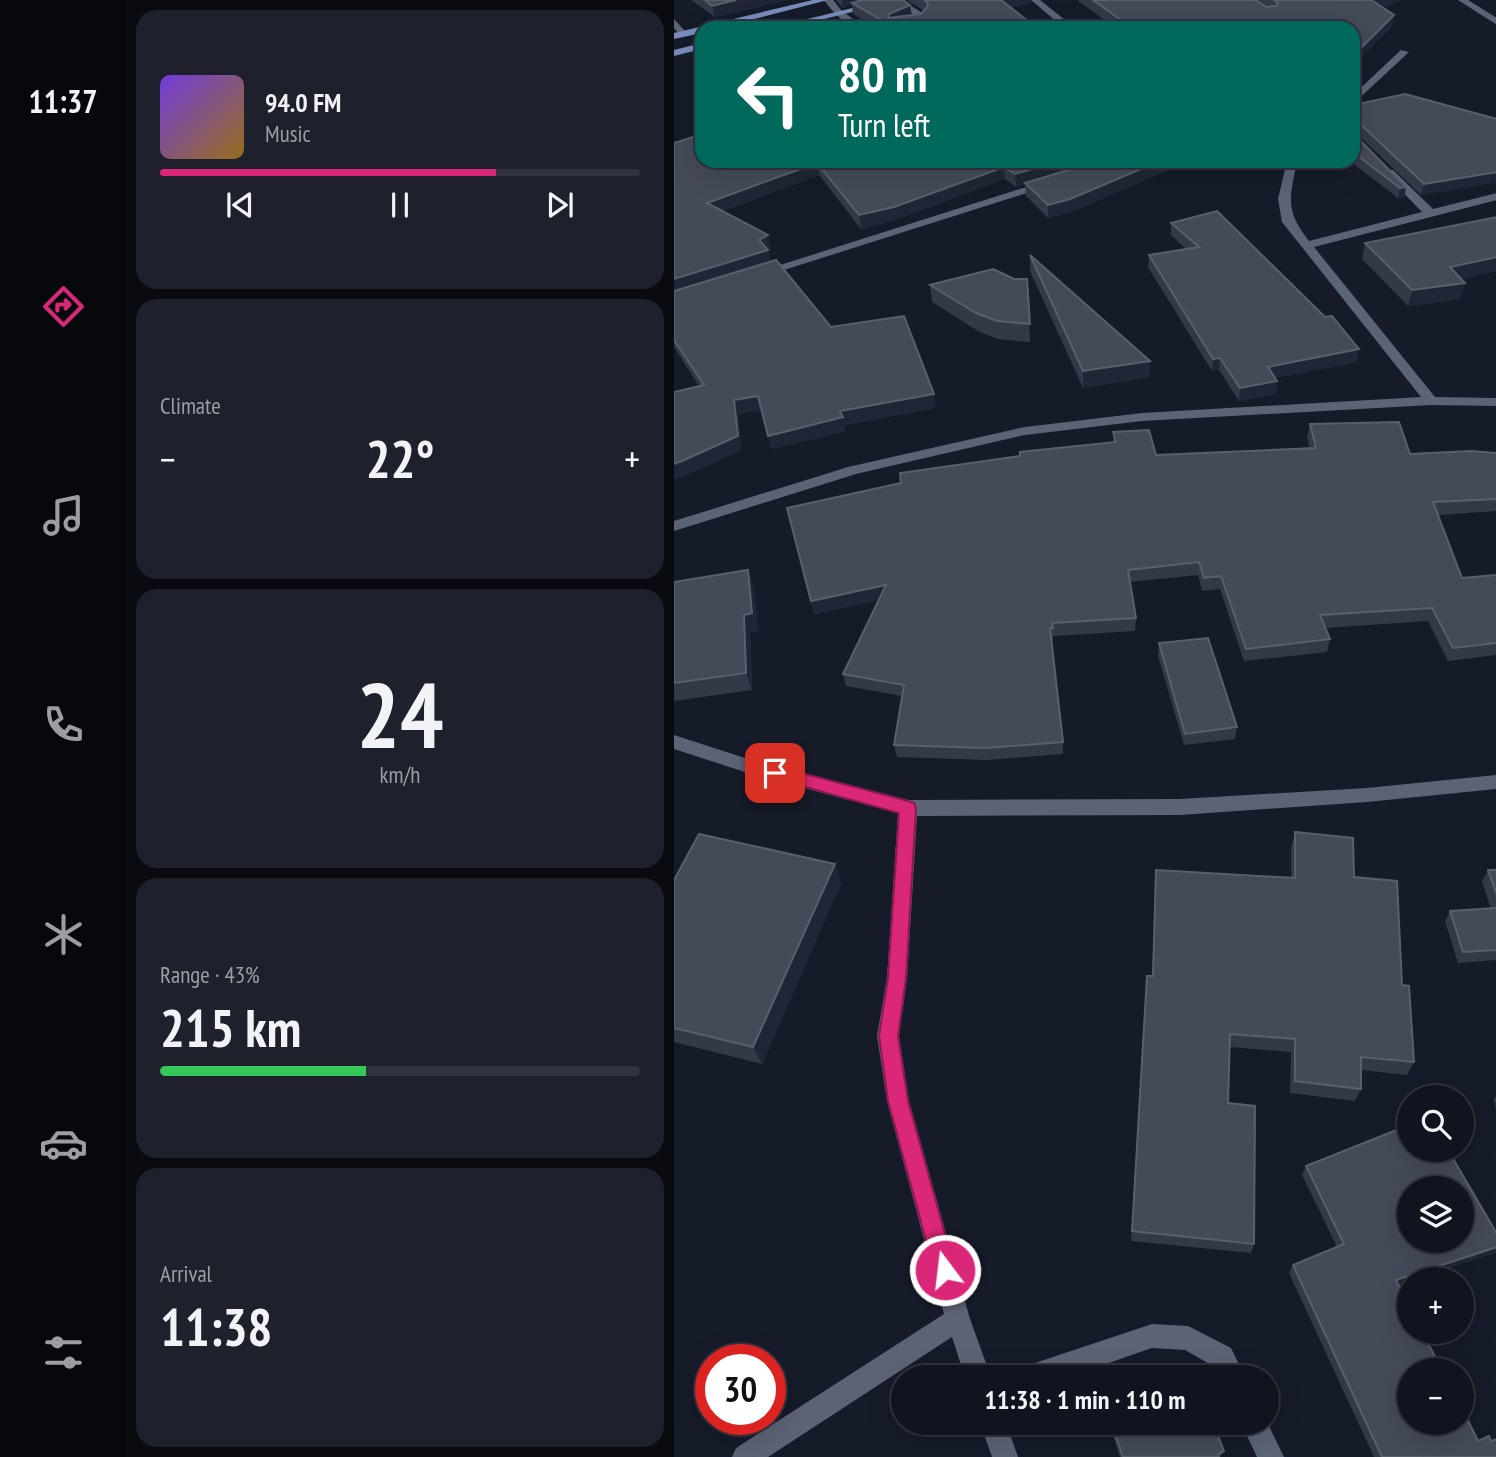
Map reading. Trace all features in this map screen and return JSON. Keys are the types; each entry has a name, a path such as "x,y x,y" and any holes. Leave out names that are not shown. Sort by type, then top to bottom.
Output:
{"main road":[{"path":"738,21 826,0"},
{"path":"806,21 896,0"},
{"path":"674,53 695,48"}],"street":[{"path":"826,0 851,21"},
{"path":"896,0 922,16 918,21"},
{"path":"1035,0 1061,21"},
{"path":"1462,0 1496,22"},
{"path":"674,22 678,35"},
{"path":"1360,94 1404,52"},
{"path":"1382,165 1429,212"},
{"path":"1291,168 1284,199 1288,222 1431,401"},
{"path":"750,276 1057,180"},
{"path":"1306,245 1496,196"},
{"path":"674,526 853,470 1025,431 1142,417 1431,401 1496,402"},
{"path":"674,742 748,766 908,808 1180,807 1367,795 1496,782"},
{"path":"908,808 897,978 888,1036 898,1101 958,1319 974,1365"},
{"path":"745,1457 958,1319"},
{"path":"1067,1365 1152,1336 1188,1338 1222,1357 1226,1365"},
{"path":"997,1435 1005,1457"},
{"path":"1260,1435 1271,1457"}],"building":[{"path":"705,0 736,0 712,6"},
{"path":"862,0 903,0 910,5 889,14 888,18 921,14 928,6 924,0 1001,0 1028,21 883,21 852,3"},
{"path":"1093,0 1256,0 1266,7 1276,6 1278,3 1274,0 1371,0 1394,15 1360,49 1360,21 1122,21"},
{"path":"1405,94 1497,119 1497,172 1424,184 1360,124 1360,104"},
{"path":"695,136 695,168 803,168 707,203 768,235 759,240 768,250 674,279 674,143"},
{"path":"1360,140 1406,187 1400,188 1360,157"},
{"path":"821,168 1001,168 894,207 859,215"},
{"path":"1006,168 1036,168 1015,174"},
{"path":"1075,168 1143,168 1070,199 1048,205 1025,183"},
{"path":"1217,211 1325,317 1332,316 1359,349 1268,367 1277,381 1240,388 1220,358 1213,359 1149,255 1199,247 1171,223"},
{"path":"1497,217 1497,257 1450,267 1465,283 1412,290 1365,243"},
{"path":"1030,255 1150,361 1083,371"},
{"path":"776,260 831,327 904,316 934,394 840,411 843,417 768,436 758,396 734,400 738,436 674,464 674,392 704,385 674,340 674,291"},
{"path":"993,269 1014,279 1027,279 1030,324 997,321 976,313 930,285"},
{"path":"1399,422 1410,454 1471,451 1497,453 1497,499 1433,502 1462,578 1497,575 1497,643 1453,648 1432,608 1320,615 1330,639 1246,649 1221,576 1204,578 1199,562 1128,570 1136,618 1052,623 1053,628 1050,628 1063,742 986,748 894,745 904,685 843,674 886,585 811,601 787,508 901,483 900,473 1020,456 1020,452 1116,442 1113,432 1149,430 1156,455 1316,448 1310,424"},
{"path":"748,570 752,613 744,615 746,673 674,683 674,582"},
{"path":"1208,638 1237,727 1185,734 1159,643"},
{"path":"1295,832 1353,838 1354,877 1397,881 1402,985 1409,986 1414,1062 1361,1057 1361,1089 1295,1081 1295,1039 1230,1034 1228,1103 1255,1106 1254,1244 1132,1231 1147,976 1153,976 1156,870 1295,878"},
{"path":"699,834 835,864 753,1047 674,1028 674,880"},
{"path":"1488,870 1497,870 1497,895"},
{"path":"1497,908 1497,950 1463,952 1450,911"},
{"path":"1397,1130 1397,1162 1455,1162 1463,1176 1397,1176 1397,1253 1474,1253 1474,1195 1497,1234 1497,1247 1436,1267 1397,1267 1397,1344 1428,1344 1436,1358 1397,1358 1397,1435 1474,1435 1474,1433 1478,1441 1489,1436 1491,1441 1497,1439 1497,1457 1382,1457 1293,1265 1344,1244 1306,1166"},
{"path":"1115,1435 1218,1435 1224,1451 1218,1454 1219,1457 1123,1457"}],"route":[{"path":"775,773 908,808 897,978 888,1036 898,1101 945,1270"}]}
